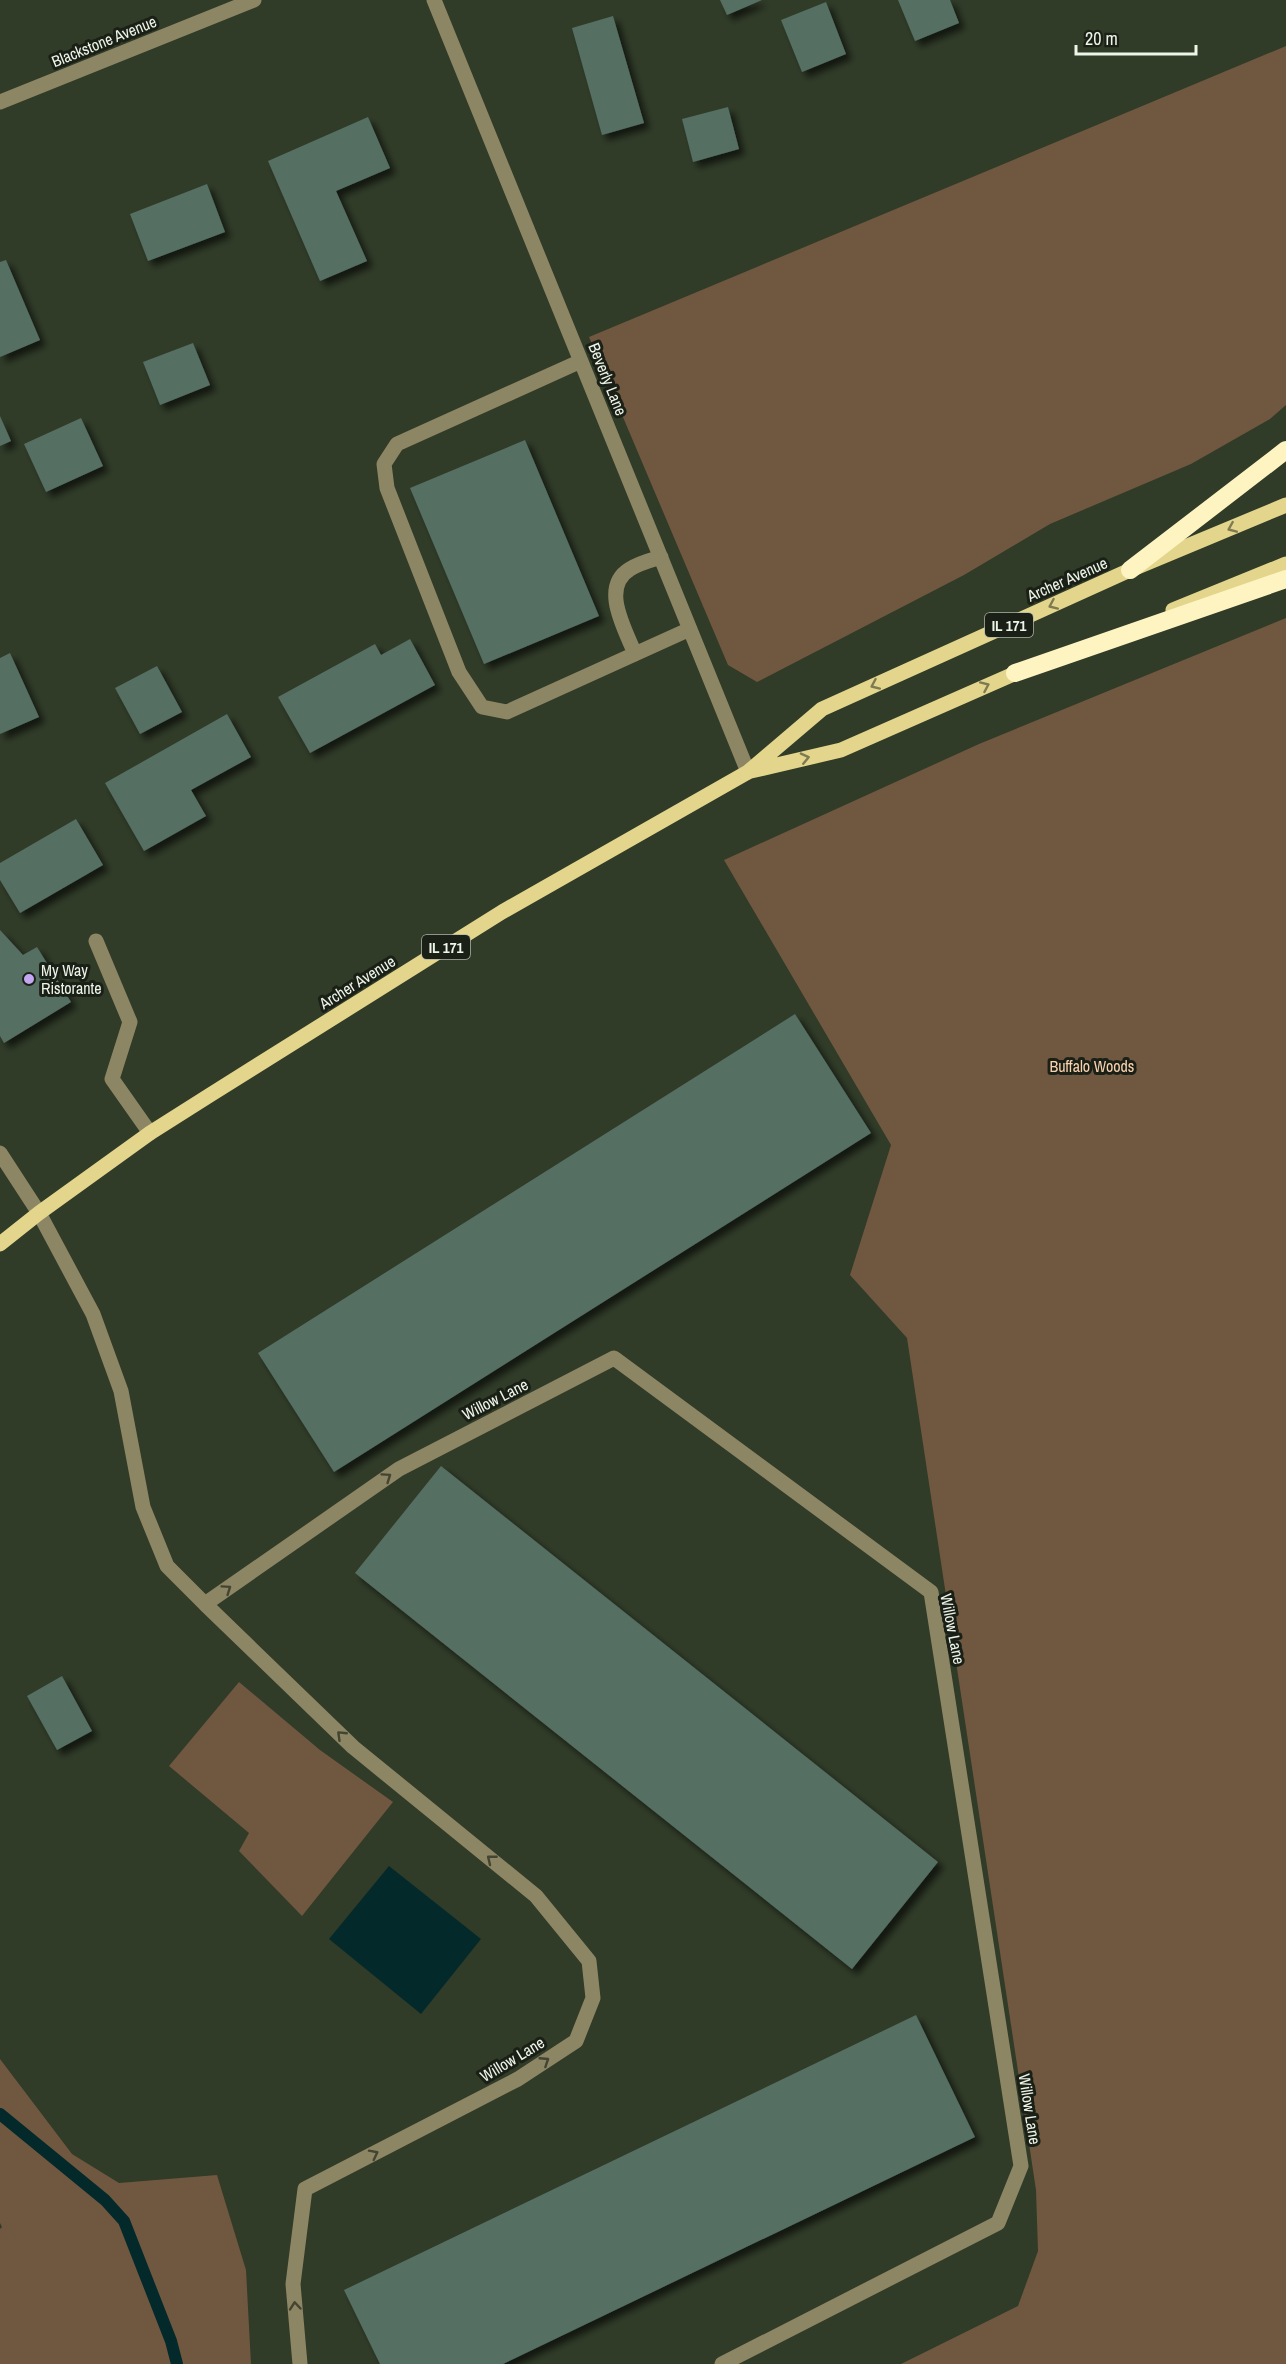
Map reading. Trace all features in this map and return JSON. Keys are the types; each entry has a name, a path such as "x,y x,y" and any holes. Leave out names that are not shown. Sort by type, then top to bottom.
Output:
{"highway":[{"path":"1130,570 1286,450"},
{"path":"1015,673 1286,579"}],"main road":[{"name":"Archer Avenue","path":"0,1244 150,1133 502,912 748,772 822,709 1130,570 1286,505"},
{"name":"Archer Avenue","path":"748,772 841,750 1015,673 1286,564"}],"street":[{"name":"Blackstone Avenue","path":"0,102 254,0"},
{"name":"Beverly Lane","path":"435,0 748,772"},
{"path":"581,361 397,444 384,464 387,488 459,672 482,707 507,712 690,628"},
{"path":"634,654 619,616 614,588 622,575 630,568 661,556"},
{"path":"96,941 130,1022 112,1079 150,1133"},
{"name":"Willow Lane","path":"0,1153 39,1213 93,1314 121,1391 143,1507 167,1566 354,1747 537,1896 589,1961 593,1998 576,2041 518,2079 305,2189 292,2284 300,2364"},
{"name":"Willow Lane","path":"205,1604 399,1469 614,1358 931,1592 1021,2166 998,2223 722,2364"}],"green space":[{"path":"1286,46 1286,405 1270,419 1191,464 1050,524 964,575 757,682 728,665 589,337"},
{"name":"Buffalo Woods","path":"1286,618 1286,2364 901,2364 1018,2306 1038,2251 1036,2190 907,1338 850,1275 891,1145 724,860 979,744"},
{"path":"239,1682 320,1750 393,1802 302,1916 239,1851 249,1833 169,1766"},
{"path":"0,2059 72,2154 119,2183 217,2175 246,2270 251,2364 0,2364 0,2229 2,2227 0,2223"}],"water":[{"path":"389,1866 481,1939 421,2014 329,1939"}],"building":[{"path":"720,0 762,0 727,15"},
{"path":"898,0 950,0 959,23 915,41"},
{"path":"826,2 846,54 802,72 781,20"},
{"path":"613,16 644,123 602,135 572,28"},
{"path":"728,107 739,149 693,162 682,119"},
{"path":"368,117 390,168 336,191 367,261 320,281 268,161"},
{"path":"207,184 225,232 148,261 130,214"},
{"path":"6,260 40,340 0,357 0,262"},
{"path":"193,343 210,385 160,405 143,362"},
{"path":"0,416 11,441 0,446"},
{"path":"81,418 103,466 46,492 24,444"},
{"path":"525,440 599,616 484,664 410,488"},
{"path":"410,639 435,685 310,753 278,697 375,644 381,655"},
{"path":"10,653 39,717 0,734 0,658"},
{"path":"157,666 182,712 140,734 115,688"},
{"path":"227,714 251,757 191,790 206,816 144,851 105,783"},
{"path":"76,819 103,865 20,913 0,880 0,863"},
{"name":"My Way Ristorante","path":"0,930 23,955 37,947 71,1002 4,1043 0,1036"},
{"path":"795,1014 871,1133 334,1472 258,1353"},
{"path":"441,1466 938,1862 852,1969 355,1573"},
{"path":"62,1676 92,1731 57,1750 27,1696"},
{"path":"916,2015 975,2137 503,2364 380,2364 344,2290"}],"waterway":[{"path":"0,2114 105,2200 124,2221 171,2341 177,2364"}],"place":[{"name":"My Way Ristorante","path":"29,979"}]}
